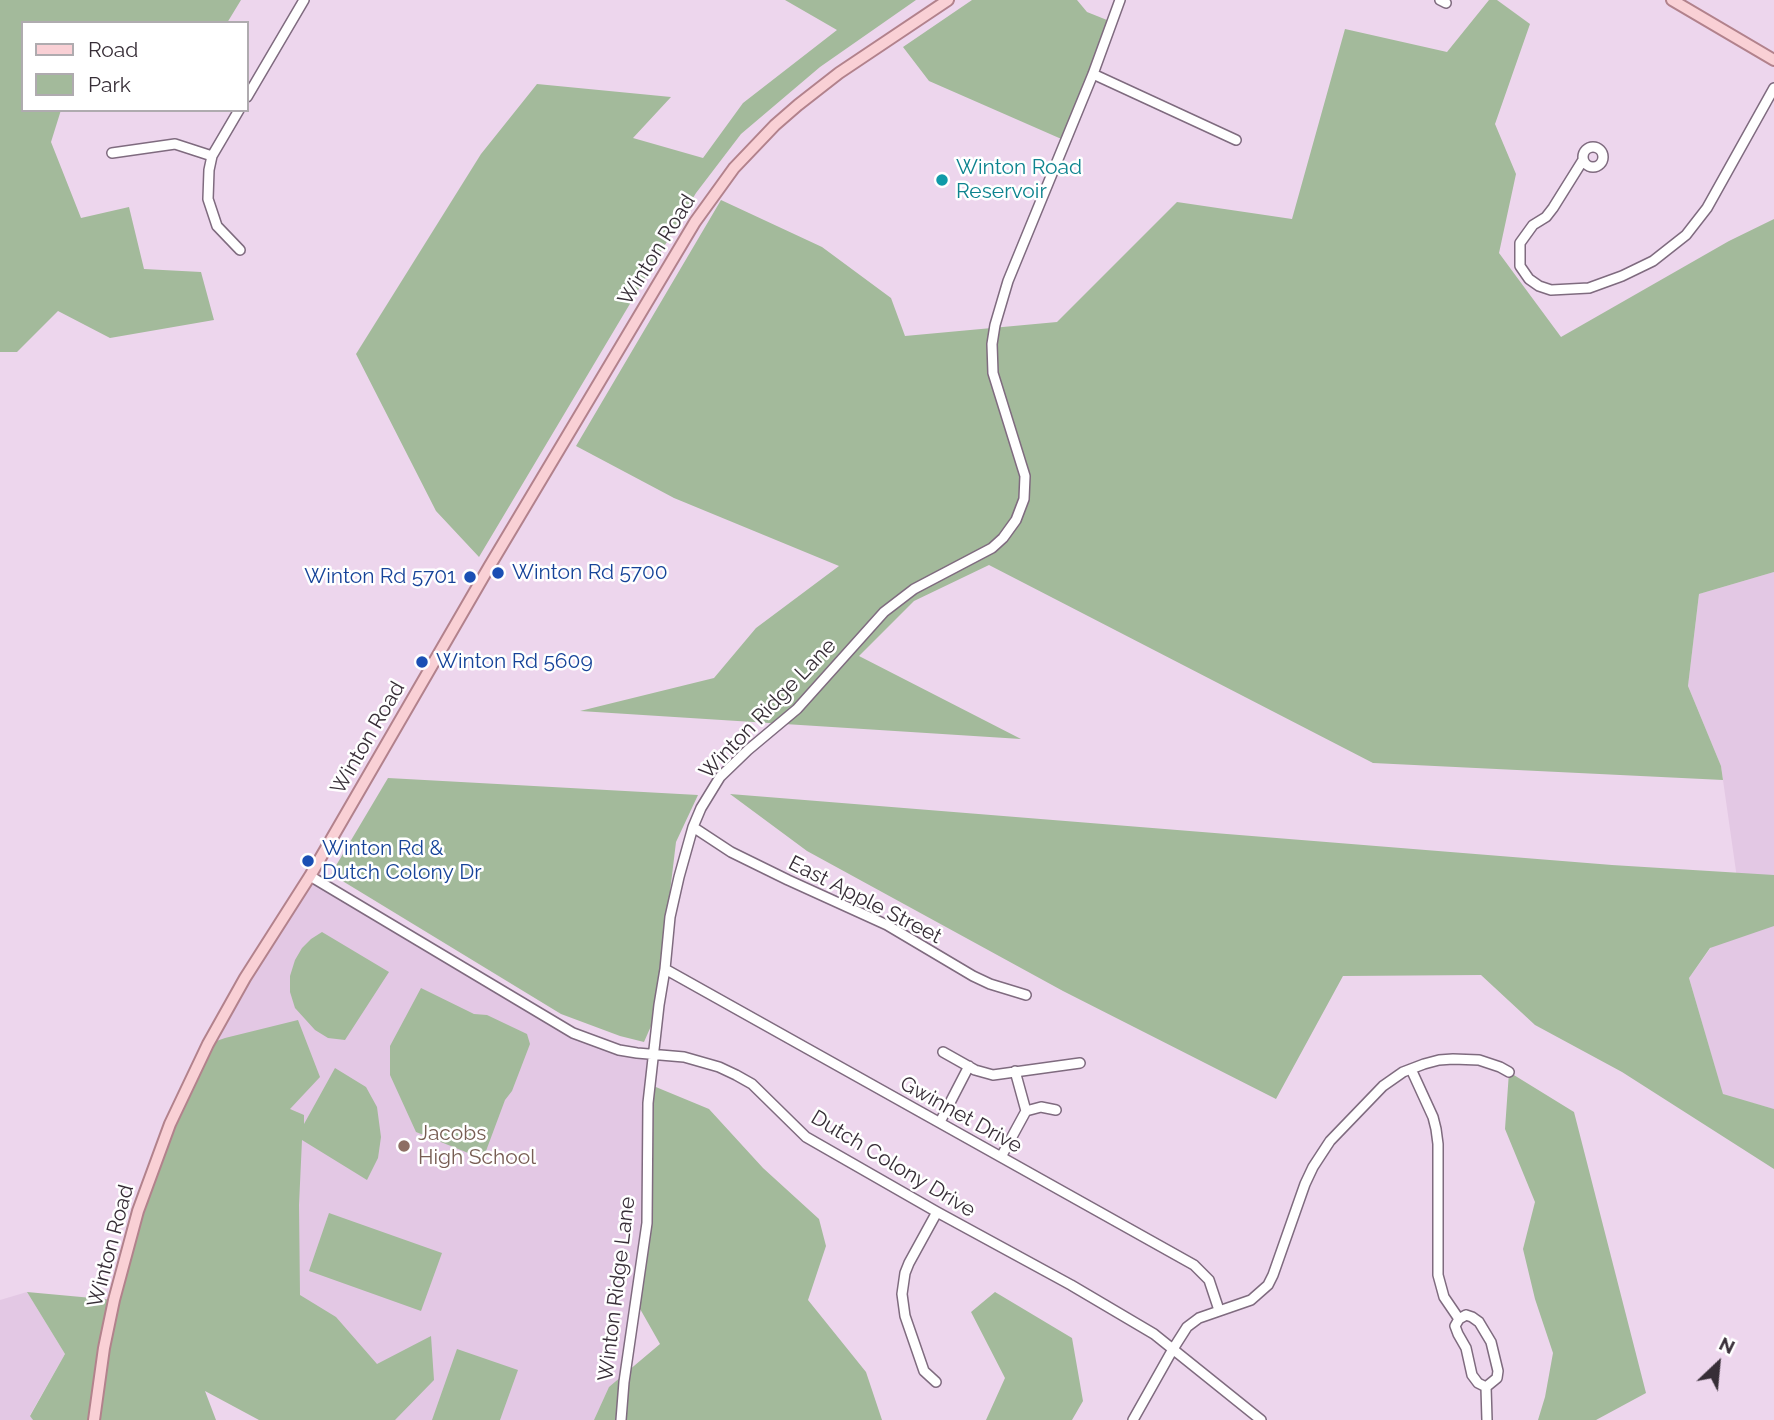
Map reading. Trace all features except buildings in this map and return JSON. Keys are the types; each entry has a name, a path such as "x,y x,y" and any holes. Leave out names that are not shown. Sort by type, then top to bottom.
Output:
{"main road":[{"name":"Winton Road","path":"94,1420 104,1348 126,1253 153,1167 208,1044 310,876 489,567 695,222 752,148 797,105 839,73 948,0"},
{"path":"1672,0 1774,60"}],"street":[{"path":"248,95 304,0"},
{"name":"Winton Ridge Lane","path":"621,1420 647,1223 648,1103 659,1005 670,917 693,827 720,777 797,709 884,612 914,589 992,548 1016,520 1024,499 1025,476 993,373 992,344 995,325 1008,281 1093,74 1120,0"},
{"path":"1093,74 1236,140"},
{"path":"1583,160 1553,208 1546,217 1533,225 1520,243 1519,261 1525,273 1539,286 1551,290 1589,288 1622,276 1653,261 1686,235 1715,195 1774,88"},
{"path":"238,112 212,156 208,199 217,226 240,250"},
{"path":"112,153 175,144 212,156"},
{"name":"East Apple Street","path":"693,827 731,852 887,925 973,976 1026,995"},
{"name":"Dutch Colony Drive","path":"310,876 573,1033 637,1054 702,1061 752,1084 806,1137 1154,1334 1261,1420"},
{"name":"Gwinnet Drive","path":"665,969 1200,1269 1212,1286 1219,1310"},
{"path":"943,1052 982,1073 993,1075 1080,1063"},
{"path":"1133,1420 1182,1333 1193,1322 1251,1300 1268,1285 1305,1184 1323,1150 1383,1086 1411,1069 1439,1060 1468,1059 1493,1064 1509,1072"},
{"path":"940,1122 969,1066"},
{"path":"1411,1069 1436,1129 1438,1275 1444,1297 1459,1319"},
{"path":"1001,1157 1026,1111 1015,1070"},
{"path":"1026,1111 1041,1107 1056,1111"},
{"path":"936,1382 924,1371 905,1316 902,1294 909,1263 937,1212"},
{"path":"1466,1315 1479,1322 1491,1342 1498,1371 1497,1378 1486,1387 1478,1383 1472,1375 1466,1348 1455,1326 1459,1319 1466,1315"},
{"path":"1486,1387 1487,1420"}],"shaded area":[{"path":"1774,572 1774,1109 1723,1095 1689,978 1741,906 1721,766 1688,686 1699,594"},
{"name":"Jacobs High School","path":"310,876 598,1043 655,1055 647,1205 621,1420 276,1420 187,1085"},
{"path":"27,1292 65,1354 30,1415 33,1420 0,1420 0,1300"}],"green space":[{"path":"0,0 241,0 228,21 21,21 21,112 60,112 51,142 81,218 129,207 144,269 201,272 214,320 110,338 58,311 17,352 0,352"},
{"path":"785,0 916,0 820,67 741,134 696,193 479,557 436,511 356,354 481,154 537,84 671,97 633,138 703,158 743,103 837,30"},
{"path":"972,0 1077,0 1087,12 1112,22 1066,141 929,81 903,47"},
{"path":"1489,0 1497,0 1530,24 1495,124 1516,174 1499,253 1561,337 1729,241 1774,219 1774,572 1699,594 1688,686 1721,766 1723,780 1373,763 989,565 914,601 859,656 1021,739 580,711 714,678 756,628 839,566 674,498 576,446 721,200 822,247 891,298 905,336 1057,322 1177,202 1292,219 1345,29 1447,52"},
{"path":"388,778 698,795 676,842 655,1017 644,1042 561,1014 331,874"},
{"path":"730,794 1612,865 1774,875 1774,926 1710,948 1689,978 1723,1094 1774,1109 1774,1169 1622,1072 1535,1025 1481,975 1343,976 1276,1099 1063,991 807,851"},
{"path":"322,932 389,972 345,1040 328,1038 315,1030 295,1008 290,992 290,976 295,960 302,948"},
{"path":"421,988 474,1014 487,1015 527,1034 530,1044 483,1159 416,1132 390,1075 390,1046"},
{"path":"298,1020 320,1077 290,1109 304,1115 304,1124 335,1068 366,1087 377,1107 381,1137 378,1158 367,1180 302,1140 299,1205 300,1295 336,1317 377,1364 431,1336 434,1380 395,1420 259,1420 205,1391 216,1420 33,1420 30,1416 65,1354 27,1292 114,1300 138,1211 208,1044"},
{"path":"1509,1072 1574,1112 1646,1393 1596,1420 1538,1420 1553,1353 1535,1299 1523,1249 1535,1202 1505,1129"},
{"path":"651,1085 709,1109 763,1168 819,1219 826,1246 808,1300 866,1372 882,1420 594,1420 609,1387 660,1344 635,1300 647,1223"},
{"path":"329,1213 442,1253 421,1311 309,1271"},
{"path":"995,1292 1072,1338 1083,1401 1072,1420 986,1420 1005,1378 971,1312"},
{"path":"457,1349 518,1370 500,1420 432,1420"}],"place":[{"name":"Winton Road Reservoir","path":"942,180"},
{"name":"Winton Rd 5700","path":"498,573"},
{"name":"Winton Rd 5701","path":"470,577"},
{"name":"Winton Rd 5609","path":"422,662"},
{"name":"Winton Rd & Dutch Colony Dr","path":"308,861"},
{"name":"Jacobs High School","path":"404,1146"}]}
